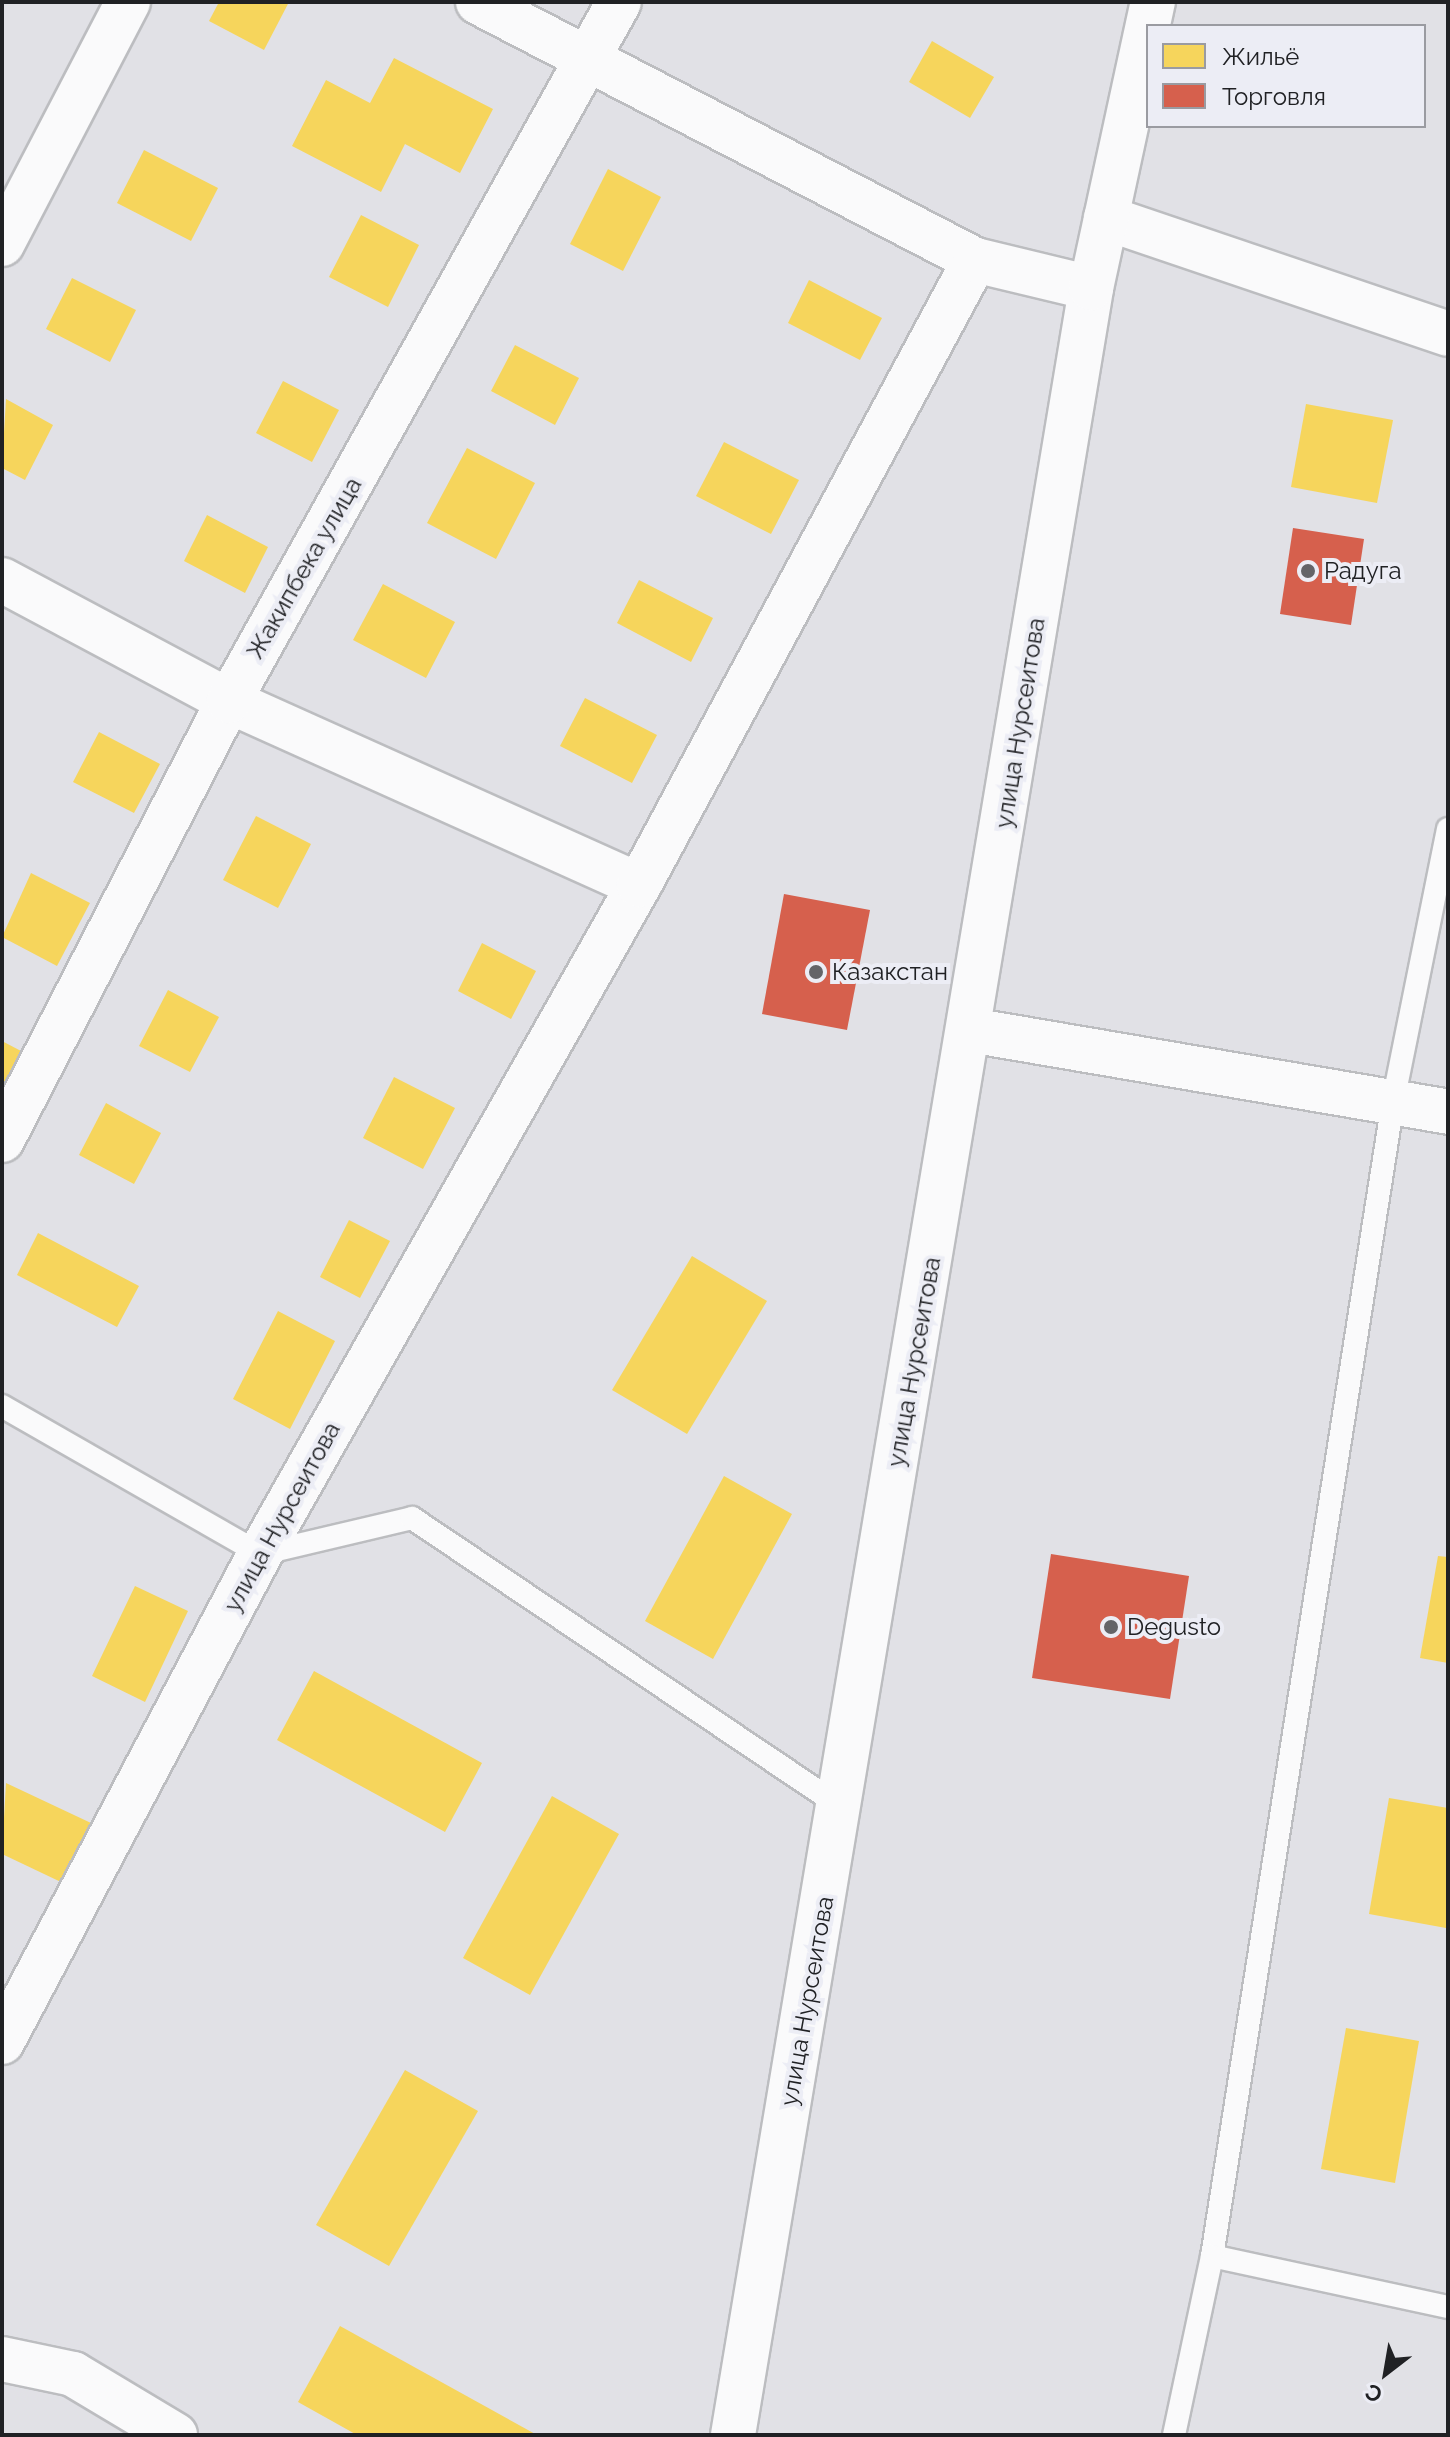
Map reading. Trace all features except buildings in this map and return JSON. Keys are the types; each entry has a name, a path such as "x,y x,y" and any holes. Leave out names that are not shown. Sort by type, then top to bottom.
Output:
{"street":[{"path":"2,244 128,2"},
{"path":"478,2 590,64 975,260 1091,288"},
{"name":"Жакипбека улица","path":"2,1140 229,701 590,64 619,2"},
{"name":"улица Нурсеитова","path":"1148,24 1153,2"},
{"name":"улица Нурсеитова","path":"733,2435 970,1030 1091,288 1146,34"},
{"path":"1106,218 1448,334"},
{"name":"улица Нурсеитова","path":"2,2042 260,1554 639,885 975,260"},
{"path":"2,580 229,701 639,885"},
{"path":"970,1030 1448,1112"},
{"path":"2,2359 73,2374 175,2435"}],"lane":[{"path":"1174,2435 1212,2256 1393,1102 1448,829"},
{"path":"2,1406 260,1554 412,1518 840,1806"},
{"path":"1212,2256 1448,2307"}],"place":[{"name":"Радуга","path":"1308,571"},
{"name":"Казакстан","path":"816,972"},
{"name":"Degusto","path":"1111,1627"}]}
